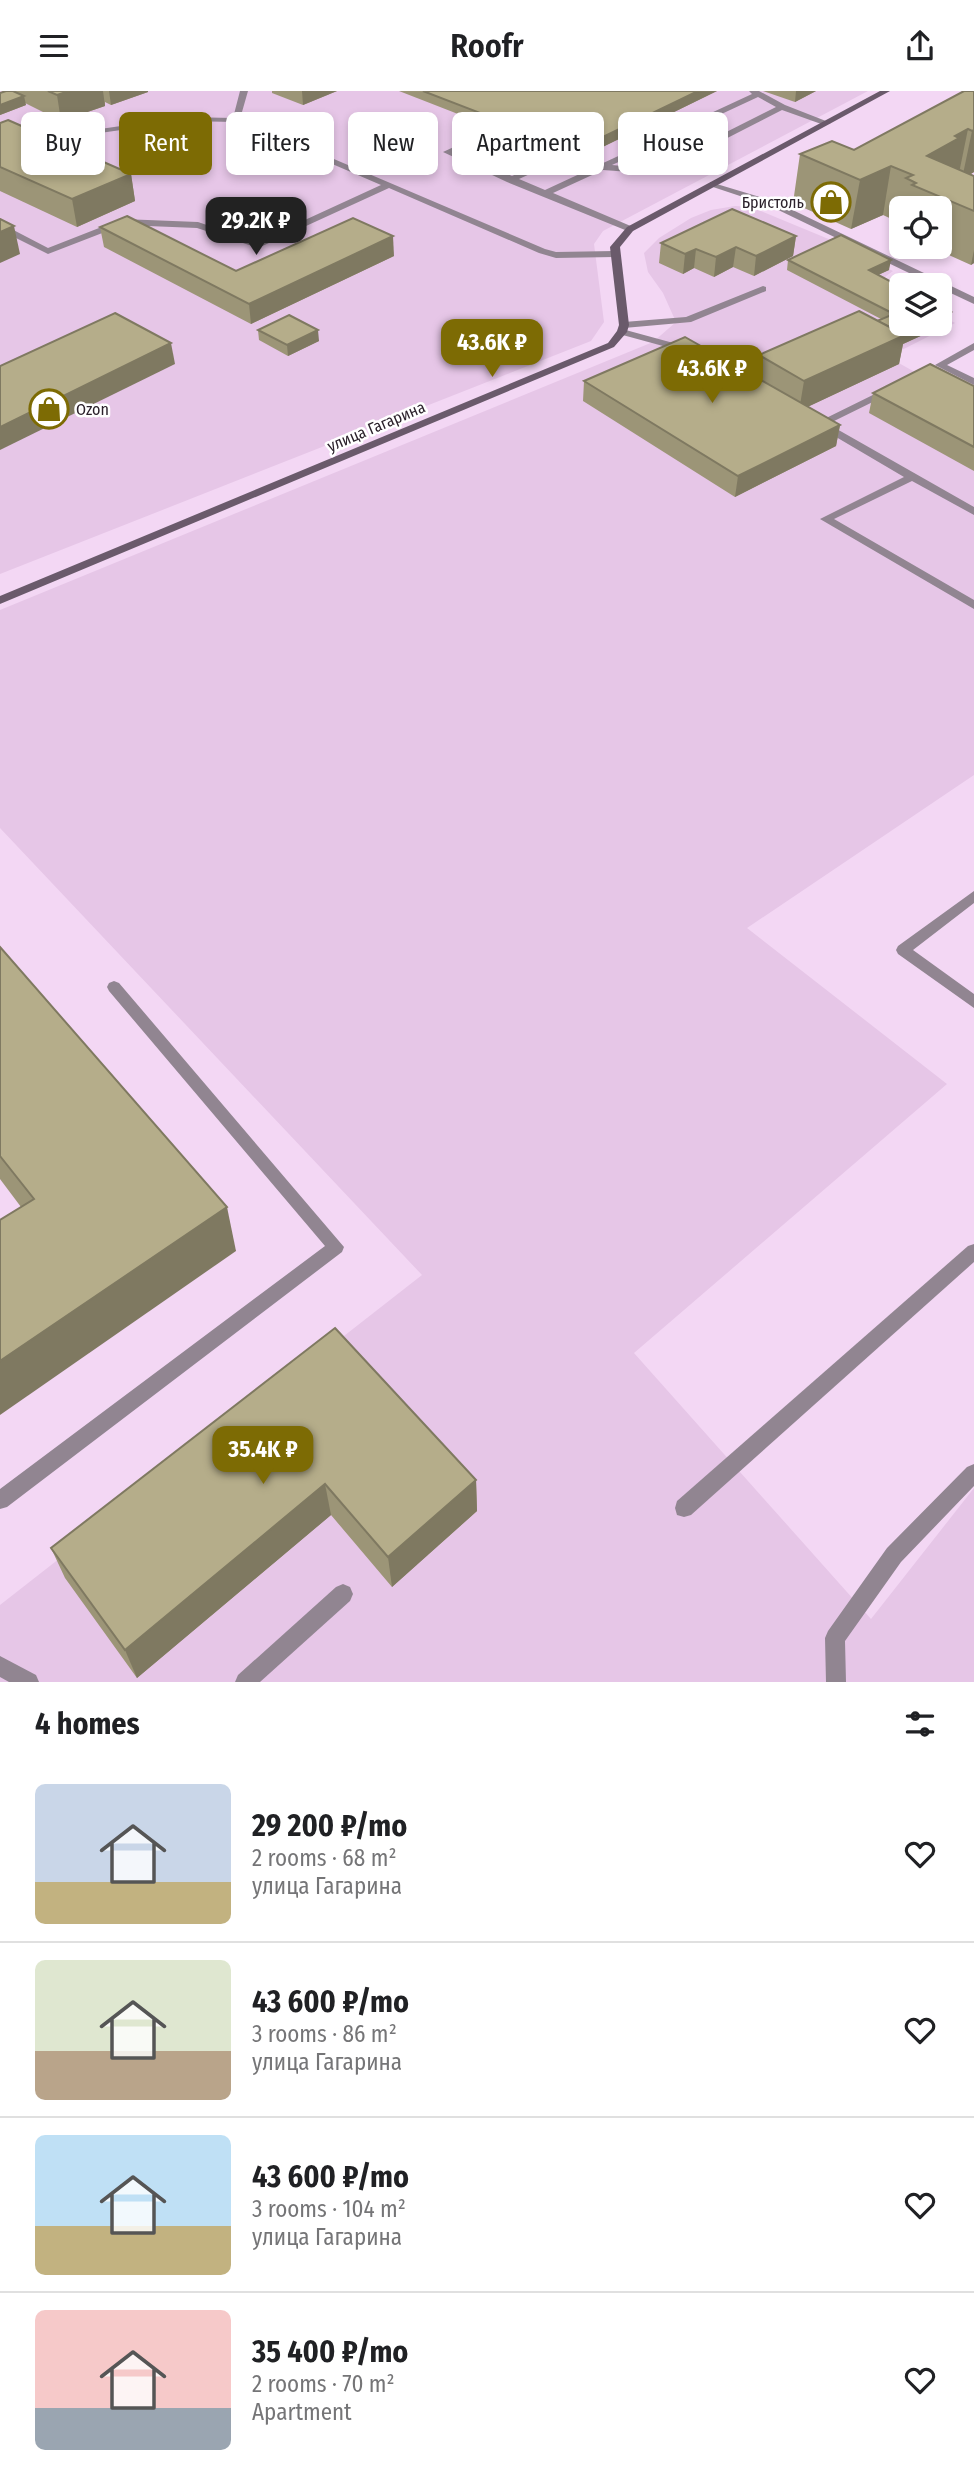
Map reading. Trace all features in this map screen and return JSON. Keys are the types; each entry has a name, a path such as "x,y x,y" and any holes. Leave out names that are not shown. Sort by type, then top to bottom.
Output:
{"street":[{"path":"623,328 614,254 618,241 630,229 886,91"},
{"name":"улица Гагарина","path":"0,600 600,350 611,345 623,328"}],"lane":[{"path":"238,112 244,91"},
{"path":"604,166 755,92 782,107 827,123"},
{"path":"604,167 654,172 782,107"},
{"path":"0,146 33,134 86,133 184,119 226,120"},
{"path":"334,162 542,251 556,255 614,254"},
{"path":"499,175 630,229"},
{"path":"510,180 521,175"},
{"path":"544,194 585,175"},
{"path":"713,184 773,204 974,301"},
{"path":"0,226 48,251 122,222 198,225 258,245 389,185"},
{"path":"773,204 786,199"},
{"path":"623,328 688,320 763,289"},
{"path":"623,328 688,349 700,356"},
{"path":"974,347 940,365 974,382"},
{"path":"819,424 903,383"},
{"path":"807,417 974,512"},
{"path":"912,477 826,519 974,605"},
{"path":"974,896 903,950 974,1002"},
{"path":"0,1500 336,1247 114,987"},
{"path":"684,1508 974,1251"},
{"path":"836,1682 835,1638 894,1555 974,1473"},
{"path":"245,1682 343,1594"},
{"path":"0,1666 29,1682"}],"shaded area":[{"path":"0,91 868,91 728,165 728,112 618,112 618,175 709,175 603,231 594,244 604,322 591,341 0,574"},
{"path":"735,206 751,207 831,240 893,271 878,282 889,302 889,336 929,336 888,357 974,405 974,775 747,928 947,1084 634,1353 871,1619 974,1488 974,1682 0,1682 0,1605 422,1275 0,828 0,610 653,342 676,322 663,293 648,272 644,253 659,238 691,218 711,210"}],"building":[{"path":"6,91 24,96 0,105 0,93"},
{"path":"48,91 69,91 57,95"},
{"path":"423,91 698,91 655,112 618,112 618,130 604,136 604,112 477,112"},
{"path":"964,91 974,91 974,130 968,129 955,136 959,138 927,156 974,176 974,211 952,202 952,196 938,196 912,185 916,183 906,178 913,175 891,166 860,180 800,154 832,141 854,150"},
{"path":"8,120 21,126 21,175 105,175 105,163 119,169 119,175 129,175 72,199 0,167 0,123"},
{"path":"732,209 796,236 756,256 736,247 716,257 696,249 685,254 661,243"},
{"path":"127,216 236,271 353,218 393,236 249,304 100,227"},
{"path":"0,219 14,226 0,232"},
{"path":"841,235 891,260 869,270 889,281 889,311 788,260"},
{"path":"859,311 889,327 889,336 903,336 804,381 759,355"},
{"path":"115,313 171,343 0,427 0,366"},
{"path":"289,315 318,330 287,345 258,330"},
{"path":"889,316 889,327 877,321"},
{"path":"685,337 840,425 738,476 584,381"},
{"path":"930,364 974,386 974,447 873,393"},
{"path":"0,947 227,1207 0,1361 0,1220 34,1199 0,1156"},
{"path":"335,1328 476,1480 388,1557 325,1484 125,1650 51,1548"}],"place":[{"name":"Бристоль","path":"831,202"},
{"name":"Ozon","path":"49,409"}]}
